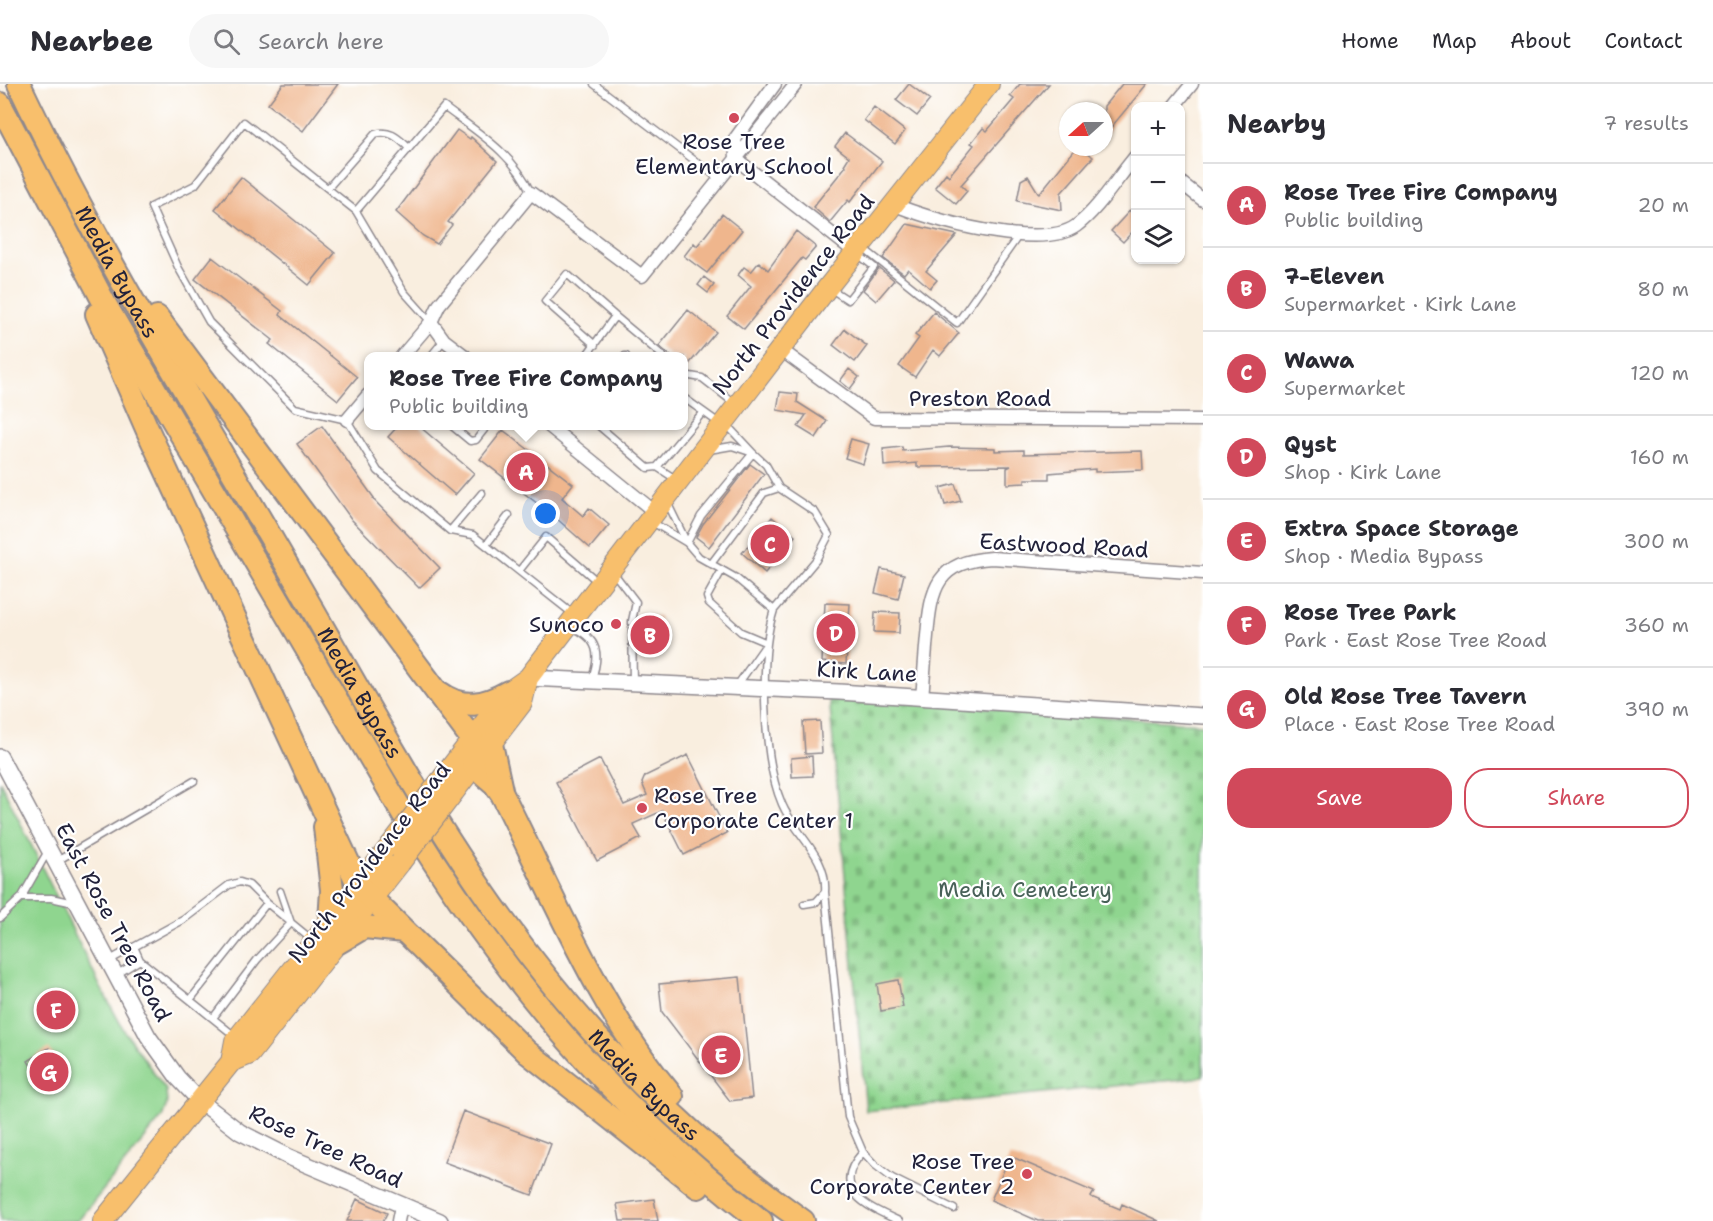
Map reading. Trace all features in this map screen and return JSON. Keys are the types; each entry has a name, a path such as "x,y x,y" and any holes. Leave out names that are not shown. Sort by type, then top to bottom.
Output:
{"highway":[{"name":"Media Bypass","path":"19,84 61,169 134,303 414,781 501,917 558,991 619,1060 686,1126 804,1221"},
{"name":"Media Bypass","path":"0,104 38,181 106,306 392,794 480,932 538,1007 600,1078 669,1145 761,1221"},
{"path":"61,169 170,335 435,689 482,741 502,794 597,982 625,1031 672,1095 758,1186"},
{"path":"38,181 148,431 366,892 555,1076 683,1177 750,1221"},
{"path":"435,689 447,698 471,705 494,700 508,692"},
{"path":"482,741 466,762 488,776 502,794"},
{"path":"316,790 327,837 334,932 364,927 404,931"}],"main road":[{"name":"North Providence Road","path":"482,741 508,692 528,678 828,287 989,84"},
{"name":"North Providence Road","path":"482,741 522,703 528,678"},
{"name":"North Providence Road","path":"231,1062 250,1054 334,932 466,762"},
{"name":"North Providence Road","path":"103,1221 231,1062 237,1038 313,941 334,932"}],"street":[{"path":"736,159 735,139 775,84"},
{"path":"406,352 432,322 439,305 531,193 642,276 796,84"},
{"path":"1177,102 1192,84"},
{"path":"736,159 858,249"},
{"path":"893,204 956,225 1019,235 1060,233 1075,227 1131,162"},
{"path":"1185,186 1203,200"},
{"path":"432,322 444,340 459,352"},
{"name":"Preston Road","path":"780,349 874,418 1203,420"},
{"path":"347,420 364,401"},
{"path":"554,430 657,511"},
{"name":"Eastwood Road","path":"922,697 930,607 934,590 945,574 958,564 992,558 1203,573"},
{"name":"Kirk Lane","path":"528,678 922,697 1203,716"},
{"name":"East Rose Tree Road","path":"0,757 161,1057 200,1101"},
{"name":"Rose Tree Road","path":"200,1101 221,1119 262,1145 400,1213 440,1221"}],"lane":[{"path":"594,84 719,179"},
{"path":"356,211 444,107 503,153 523,175 531,193"},
{"path":"432,322 404,292 356,211 244,122 195,185 151,207 178,267 209,322 295,408 347,420 378,471 450,531 472,535 486,545 519,571 585,632 596,651 598,662 591,681"},
{"path":"328,188 375,134 381,132 395,136 409,148"},
{"path":"858,249 957,322 1019,235"},
{"path":"595,345 545,301 567,274 657,352"},
{"path":"590,352 615,316"},
{"path":"435,352 444,340"},
{"path":"688,376 702,378 737,406"},
{"path":"688,401 723,424 766,465 779,488 815,512 829,535 816,560 774,610 767,643 765,689 776,785 790,820 821,864 826,878 825,892 848,1117 863,1152 892,1178 954,1209"},
{"path":"688,430 703,412"},
{"path":"457,430 470,441 476,440 484,430"},
{"path":"604,430 648,468 657,467 680,481"},
{"path":"657,467 688,430"},
{"path":"703,451 732,446 753,453"},
{"path":"687,543 701,516 753,453"},
{"path":"711,564 764,494 779,488"},
{"path":"450,531 482,493"},
{"path":"657,511 687,543"},
{"path":"657,511 699,557 736,578 774,610"},
{"path":"486,545 509,515"},
{"path":"519,571 546,537 606,577 636,602 632,621 633,683"},
{"path":"722,570 707,597 709,603 741,632 767,643"},
{"path":"735,688 767,643"},
{"path":"0,918 21,898 53,855 194,781"},
{"path":"109,961 135,949 183,920 229,885 240,882 249,885 313,941"},
{"path":"280,891 291,923"},
{"path":"804,904 816,902 825,892"},
{"path":"21,898 51,898 78,903"},
{"path":"190,1000 267,903"},
{"path":"258,914 265,919"},
{"path":"213,1018 221,1003 254,959 278,930 291,923"},
{"path":"246,929 253,934"},
{"path":"235,943 242,948"},
{"path":"135,949 140,960 237,1038"},
{"path":"223,958 230,963"},
{"path":"116,975 140,960"},
{"path":"212,972 219,978"},
{"path":"201,987 207,992"},
{"path":"863,1152 854,1162 849,1176 851,1188 858,1200 867,1207 899,1221"}],"green space":[{"name":"Media Cemetery","path":"829,696 1203,724 1203,1077 866,1111"},
{"path":"0,781 101,988 125,1032 166,1090 167,1104 162,1117 78,1221 0,1221"}],"building":[{"path":"283,84 338,84 303,131 268,104"},
{"path":"909,84 930,100 917,116 896,100"},
{"path":"1020,84 1049,84 961,185 967,191 956,204 935,187 946,173 949,176 974,145 971,143 983,128 987,131 1014,99 1010,96"},
{"path":"1122,84 1147,84 1113,125 1113,102 1107,102"},
{"path":"874,107 905,131 895,144 864,120"},
{"path":"457,130 470,139 471,137 497,161 448,222 452,225 437,244 423,236 396,212"},
{"path":"845,133 882,161 850,202 848,200 830,222 813,207 846,166 844,165 849,157 835,146"},
{"path":"1070,156 1093,157 1061,193 1062,210 1017,201 1021,180 1028,176 1039,194"},
{"path":"241,177 335,253 309,285 215,209"},
{"path":"1131,209 1131,233 1123,242 1111,231"},
{"path":"722,214 742,230 707,273 684,256 694,243 697,246"},
{"path":"907,224 957,235 926,271 937,280 930,288 908,269 904,274 883,258"},
{"path":"796,231 816,247 805,260 802,258 744,329 727,316 751,286 738,275 744,267 751,272 759,262 768,270"},
{"path":"212,257 282,311 280,315 357,377 338,400 269,344 273,340 195,279"},
{"path":"879,268 894,280 876,301 863,290"},
{"path":"704,277 714,285 708,293 698,285"},
{"path":"688,310 716,332 688,365 688,352 666,352 659,346"},
{"path":"934,312 959,333 940,356 933,350 915,377 899,366 919,338 915,335"},
{"path":"845,329 867,346 855,362 833,345"},
{"path":"849,369 859,377 850,389 840,381"},
{"path":"780,392 798,394 797,402 827,421 816,438 798,427 806,415 777,410"},
{"path":"322,426 373,499 440,568 419,588 352,520 297,444"},
{"path":"394,430 424,430 474,473 455,495 388,437"},
{"path":"503,430 573,484 562,498 583,516 589,508 609,525 590,548 556,518 480,459"},
{"path":"851,439 869,444 863,464 845,458"},
{"path":"902,447 903,451 949,447 995,448 995,451 1024,450 1024,454 1142,451 1143,470 1095,472 1095,469 1049,473 1049,479 1025,479 1025,483 1007,484 1007,468 1011,466 917,467 917,463 884,466 883,449"},
{"path":"750,464 764,474 709,547 696,537 703,524"},
{"path":"955,484 961,501 945,505 940,488"},
{"path":"772,517 795,536 765,573 742,553"},
{"path":"881,569 904,574 898,599 875,593"},
{"path":"825,603 850,604 846,664 822,662"},
{"path":"875,612 900,613 899,633 874,632"},
{"path":"659,616 661,652 641,653 640,617"},
{"path":"820,721 822,753 805,754 803,722"},
{"name":"Rose Tree Corporate Center 1","path":"688,755 727,833 684,855 662,811 633,824 641,838 597,861 556,782 600,759 624,805 647,795 642,783 645,776"},
{"path":"812,756 813,776 792,777 791,758"},
{"path":"740,977 752,1098 730,1101 662,1012 659,984"},
{"path":"898,980 903,1007 881,1011 877,984"},
{"path":"49,1048 65,1076 45,1088 28,1061"},
{"path":"463,1111 551,1144 532,1195 444,1162"},
{"name":"Rose Tree Corporate Center 2","path":"1010,1156 1094,1192 1091,1197 1120,1209 1122,1204 1159,1221 1038,1221 991,1200"},
{"path":"357,1199 387,1213 383,1221 347,1221"},
{"path":"654,1199 658,1221 620,1221 617,1204"}],"place":[{"name":"Rose Tree Elementary School","path":"734,118"},
{"name":"Rose Tree Fire Company","path":"526,472"},
{"name":"Wawa","path":"770,544"},
{"name":"Sunoco","path":"616,624"},
{"name":"Qyst","path":"836,633"},
{"name":"7-Eleven","path":"650,635"},
{"name":"Rose Tree Corporate Center 1","path":"642,808"},
{"name":"Rose Tree Park","path":"56,1010"},
{"name":"Extra Space Storage","path":"721,1055"},
{"name":"Old Rose Tree Tavern","path":"49,1072"},
{"name":"Rose Tree Corporate Center 2","path":"1027,1174"}]}
